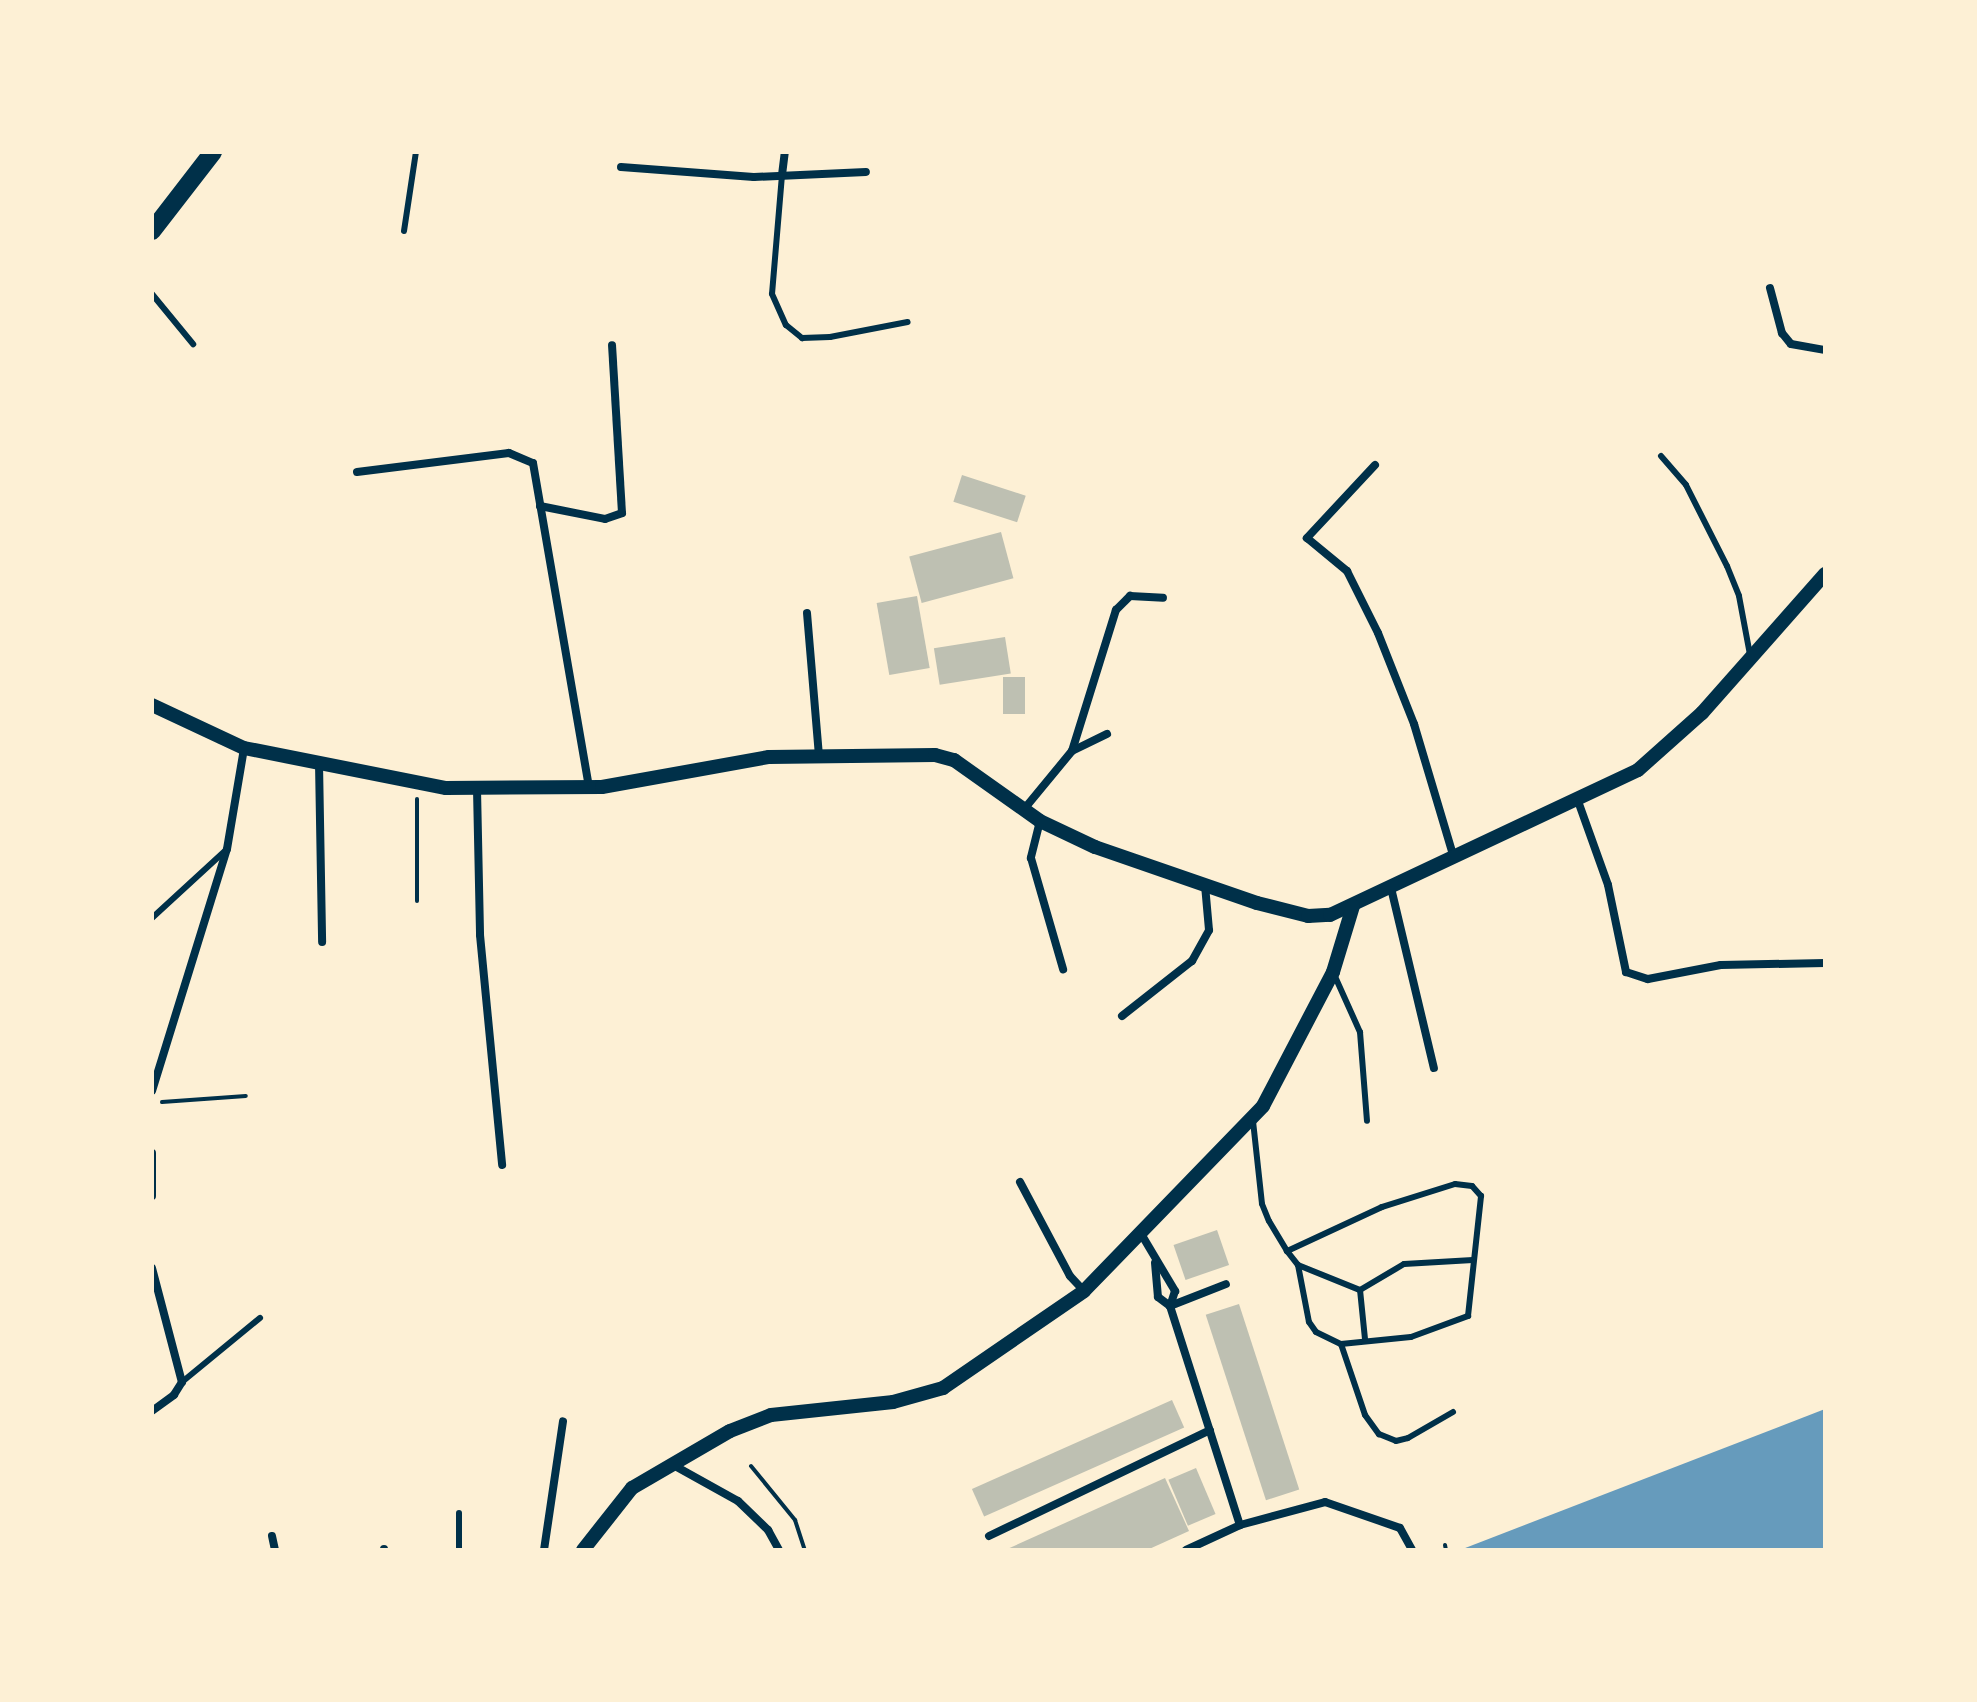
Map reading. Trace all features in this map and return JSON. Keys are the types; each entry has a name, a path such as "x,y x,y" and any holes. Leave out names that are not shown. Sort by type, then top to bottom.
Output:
{"main road":[{"path":"152,231 213,152"}],"street":[{"path":"782,175 785,152"},
{"path":"621,167 674,174 866,172"},
{"path":"1770,288 1782,333 1791,344 1825,350"},
{"path":"540,506 605,519 622,513 612,345"},
{"path":"357,472 509,453 533,463 589,787"},
{"path":"1375,465 1307,538 1347,571 1378,633 1414,724 1454,858"},
{"path":"152,705 244,748 417,782 477,789 589,787 769,757 819,755 954,760 1040,821 1095,847 1308,916 1353,906 1638,770 1702,713 1750,655 1825,574"},
{"path":"1025,808 1072,751 1116,610 1138,594 1163,598"},
{"path":"807,613 819,755"},
{"path":"1072,751 1107,734"},
{"path":"152,1091 227,849 244,748"},
{"path":"319,763 322,942"},
{"path":"477,789 480,935 502,1165"},
{"path":"1578,801 1608,885 1626,972 1648,979 1721,965 1825,963"},
{"path":"1040,821 1031,858 1063,969"},
{"path":"1122,1016 1192,961 1209,930 1205,885"},
{"path":"1391,888 1434,1068"},
{"path":"583,1550 632,1488 675,1466 730,1431 771,1415 893,1402 943,1388 1084,1291 1253,1117 1333,972 1353,906"},
{"path":"152,1153 152,1196"},
{"path":"1020,1182 1084,1291"},
{"path":"1140,1232 1155,1263 1175,1291 1170,1306"},
{"path":"1155,1263 1158,1297 1170,1306 1240,1525"},
{"path":"152,1268 182,1382 174,1395 152,1411"},
{"path":"1170,1306 1226,1284"},
{"path":"544,1550 563,1421"},
{"path":"989,1536 1210,1430"},
{"path":"675,1466 738,1501 768,1530 779,1550"},
{"path":"1186,1550 1240,1525 1325,1502 1400,1528 1412,1550"},
{"path":"272,1536 275,1550"}],"lane":[{"path":"404,231 416,152"},
{"path":"782,175 772,294 786,325 802,338 830,337 908,322"},
{"path":"152,294 193,344"},
{"path":"1661,456 1686,485 1727,566 1739,596 1750,655"},
{"path":"152,918 227,849"},
{"path":"1333,972 1360,1032 1367,1121"},
{"path":"1253,1117 1262,1204 1287,1251 1298,1265 1309,1322 1316,1332 1341,1344 1365,1339 1411,1337 1460,1323 1471,1301 1481,1196 1472,1186 1455,1184 1382,1207 1287,1251"},
{"path":"1360,1290 1404,1264 1473,1260"},
{"path":"1298,1265 1360,1290"},
{"path":"1360,1290 1365,1339"},
{"path":"182,1382 260,1318"},
{"path":"1341,1344 1365,1415 1379,1434 1396,1441 1408,1438 1453,1412"},
{"path":"459,1513 459,1550"}],"path":[{"path":"417,782 417,901"},
{"path":"152,1103 246,1096"},
{"path":"751,1466 795,1520 805,1550"}],"water":[{"path":"1825,1409 1825,1550 1460,1550"}],"building":[{"path":"962,475 1026,496 1017,522 953,502"},
{"path":"1001,532 1013,578 922,603 909,557"},
{"path":"917,596 930,668 889,675 877,603"},
{"path":"1005,637 1011,674 940,685 934,648"},
{"path":"1003,677 1025,677 1025,714 1003,714"},
{"path":"1217,1230 1229,1265 1186,1280 1174,1245"},
{"path":"1239,1304 1299,1489 1266,1500 1206,1315"},
{"path":"1172,1400 1184,1427 984,1516 972,1489"},
{"path":"1196,1468 1216,1514 1188,1526 1168,1480"},
{"path":"1165,1478 1189,1531 1147,1550 1005,1550"}]}
